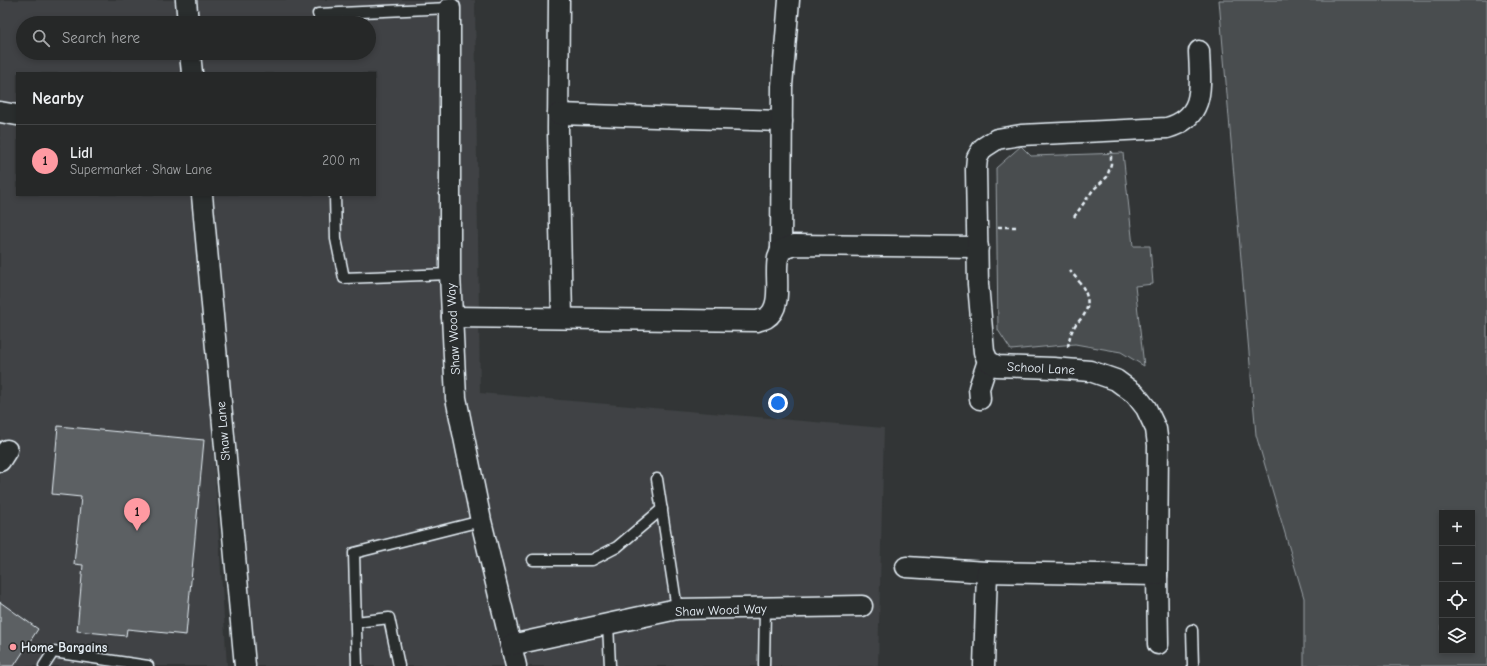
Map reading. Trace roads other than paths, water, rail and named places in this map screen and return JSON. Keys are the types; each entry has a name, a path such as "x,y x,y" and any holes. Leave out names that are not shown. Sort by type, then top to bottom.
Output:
{"street":[{"path":"186,0 187,16"},
{"path":"559,0 558,114 562,318"},
{"path":"452,317 757,321 766,318 775,307 778,259 782,250 782,86 789,0"},
{"name":"Shaw Wood Way","path":"450,8 450,274 456,398 481,521 516,666"},
{"name":"School Lane","path":"1158,644 1158,445 1154,425 1146,408 1135,394 1116,380 1090,371 997,366 988,361 984,352 978,284 976,169 977,158 982,148 997,139 1021,134 1167,128 1176,125 1191,114 1199,98 1199,51"},
{"path":"191,60 192,72"},
{"path":"0,112 16,115"},
{"path":"558,114 782,121"},
{"name":"Shaw Lane","path":"202,196 245,666"},
{"path":"782,250 794,245 978,247"},
{"path":"980,399 979,388 988,361"},
{"path":"906,567 987,572 1157,575"},
{"path":"984,666 987,572"},
{"name":"Shaw Wood Way","path":"511,645 677,609 862,606"}],"lane":[{"path":"318,14 450,8"},
{"path":"335,196 336,239 344,278 450,274"},
{"path":"658,479 677,609"},
{"path":"533,560 592,560 617,548 662,509"},
{"path":"357,666 354,553 481,521"},
{"path":"764,666 765,608"},
{"path":"356,622 389,618 399,666"},
{"path":"608,624 610,666"},
{"path":"1192,630 1194,666"},
{"path":"44,666 53,652 148,666"}],"place":[{"name":"Lidl","path":"137,531"},
{"name":"Home Bargains","path":"13,647"}]}
